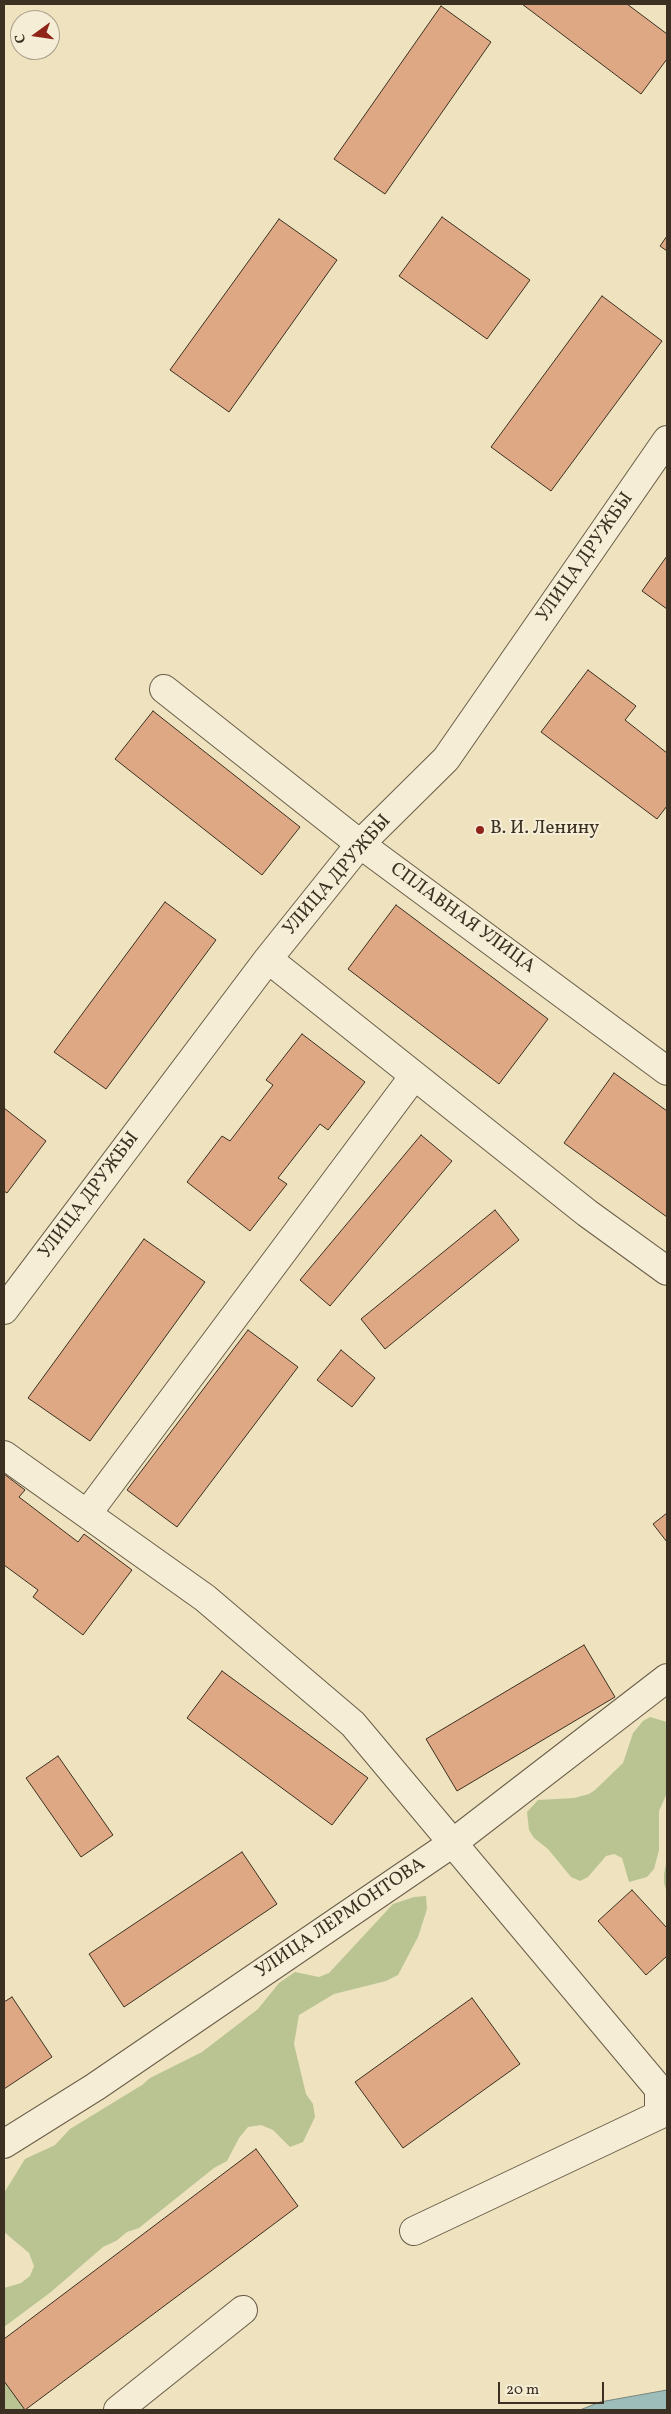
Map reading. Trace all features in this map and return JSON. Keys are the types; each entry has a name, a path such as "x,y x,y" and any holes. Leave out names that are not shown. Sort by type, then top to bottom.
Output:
{"street":[{"name":"УЛИЦА ДРУЖБЫ","path":"4,1310 268,959 360,844 446,760 667,440"},
{"name":"СПЛАВНАЯ УЛИЦА","path":"164,689 360,844 667,1071"},
{"path":"268,959 587,1213 667,1271"},
{"path":"87,1514 414,1076"},
{"path":"4,1455 205,1598 353,1724 454,1842 659,2089 659,2115 414,2231"},
{"name":"УЛИЦА ЛЕРМОНТОВА","path":"4,2144 95,2087 454,1842 667,1678"},
{"path":"118,2410 243,2310"}],"green space":[{"path":"650,1717 667,1722 667,1793 659,1811 659,1850 654,1869 647,1877 629,1882 622,1858 614,1854 606,1856 588,1877 580,1881 571,1877 548,1849 534,1838 529,1830 527,1812 538,1800 574,1798 589,1794 595,1790 623,1763 633,1733 643,1721"},
{"path":"667,1859 667,1893 664,1874"},
{"path":"426,1896 427,1909 418,1937 398,1975 386,1981 334,1994 299,2015 294,2044 306,2094 313,2104 315,2117 303,2142 290,2147 273,2130 261,2125 248,2127 239,2138 227,2161 214,2168 139,2228 127,2232 116,2241 103,2247 51,2292 4,2327 4,2288 21,2283 30,2276 34,2266 29,2253 4,2232 4,2193 25,2159 55,2145 70,2129 142,2085 150,2078 202,2052 258,2009 279,1983 295,1972 319,1977 329,1973 393,1904 414,1897"},
{"path":"4,2381 25,2410 4,2410"}],"water":[{"path":"667,2390 667,2410 580,2410 600,2402"}],"building":[{"path":"522,4 627,4 667,34 667,59 641,94"},
{"path":"441,6 491,42 385,194 334,159"},
{"path":"442,217 530,280 487,339 399,276"},
{"path":"279,219 337,260 229,412 170,370"},
{"path":"667,236 667,251 660,246"},
{"path":"602,296 662,341 551,491 491,447"},
{"path":"667,556 667,609 642,591"},
{"path":"588,670 636,706 625,720 667,753 667,806 657,819 541,732"},
{"path":"153,711 300,827 262,875 115,759"},
{"path":"165,902 216,940 106,1089 54,1052"},
{"path":"396,905 548,1019 499,1084 348,969"},
{"path":"302,1034 365,1082 328,1130 320,1124 278,1178 287,1184 250,1231 187,1182 222,1136 230,1141 273,1085 266,1080"},
{"path":"614,1073 667,1111 667,1217 564,1143"},
{"path":"4,1108 46,1141 7,1193 4,1191"},
{"path":"421,1135 452,1161 330,1306 300,1280"},
{"path":"495,1210 519,1240 385,1349 361,1319"},
{"path":"144,1239 205,1282 90,1441 28,1398"},
{"path":"248,1330 298,1367 177,1527 127,1490"},
{"path":"341,1350 375,1378 352,1407 317,1380"},
{"path":"4,1474 25,1490 19,1497 78,1542 84,1534 132,1570 83,1635 33,1597 38,1590 4,1565"},
{"path":"667,1513 667,1542 653,1524"},
{"path":"584,1645 615,1697 457,1791 426,1739"},
{"path":"222,1671 368,1778 332,1825 187,1718"},
{"path":"58,1756 113,1835 81,1857 26,1778"},
{"path":"242,1852 277,1904 124,2007 89,1954"},
{"path":"632,1890 667,1928 667,1956 646,1975 598,1921"},
{"path":"12,1997 52,2057 4,2089 4,2002"},
{"path":"472,1998 520,2064 403,2148 355,2082"},
{"path":"256,2149 298,2206 25,2410 4,2381 4,2339"}],"place":[{"name":"В. И. Ленину","path":"480,830"}]}
